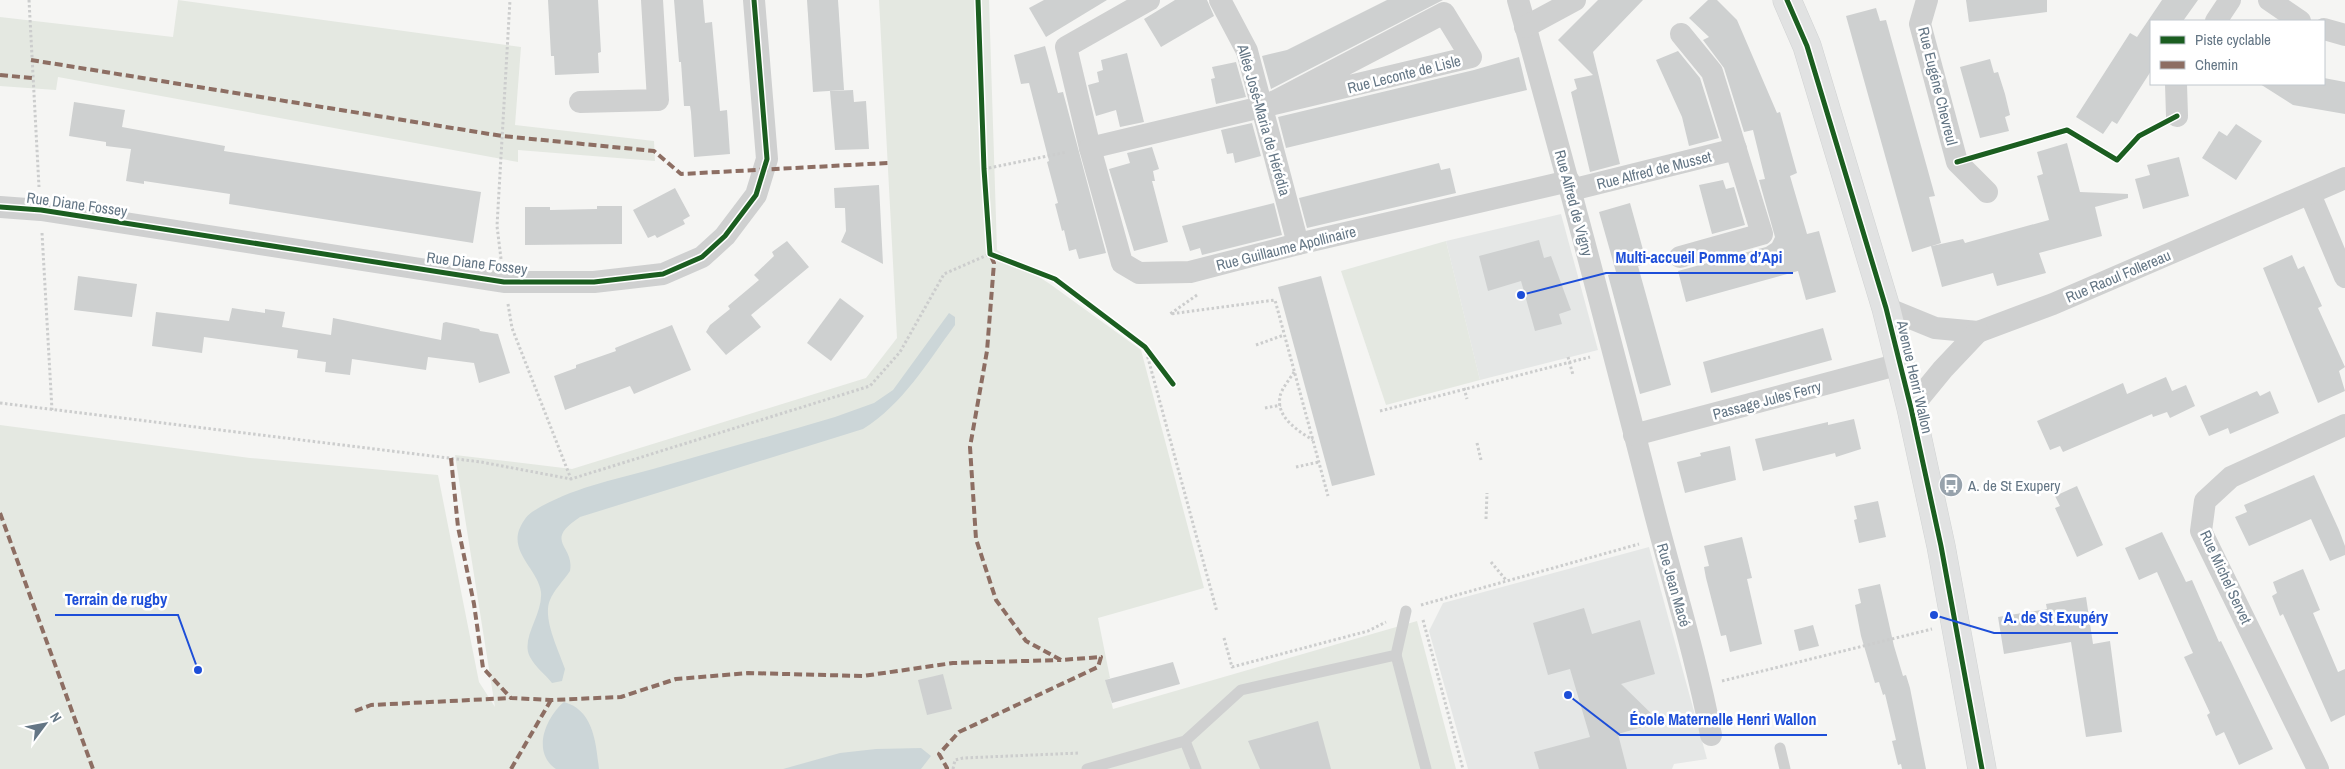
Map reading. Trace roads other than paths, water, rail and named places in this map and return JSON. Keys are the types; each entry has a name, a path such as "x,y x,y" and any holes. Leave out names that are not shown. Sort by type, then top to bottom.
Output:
{"street":[{"path":"580,102 658,100 652,0"},
{"name":"Rue Diane Fossey","path":"0,207 41,210 504,282 594,282 663,274 702,256 725,236 756,195 767,159 754,0"},
{"name":"Rue Guillaume Apollinaire","path":"1149,0 1066,47 1090,148 1122,264 1139,273 1190,272 1298,244 1570,186"},
{"name":"Allée José-Maria de Hérédia","path":"1220,0 1247,51 1298,244"},
{"name":"Rue Alfred de Vigny","path":"1518,0 1570,186 1634,435"},
{"path":"1526,26 1575,0"},
{"name":"Avenue Henri Wallon","path":"1787,0 1807,46 1886,308 1911,408 1940,546 1982,769"},
{"name":"Rue Eugéne Chevreul","path":"1927,0 1920,24 1958,162 1986,192"},
{"path":"2217,20 2230,0"},
{"path":"2269,0 2299,20"},
{"name":"Rue Leconte de Lisle","path":"1090,148 1262,108 1470,57 1444,12 1262,108"},
{"path":"2325,29 2345,35"},
{"path":"1680,257 1762,234 1712,72 1681,34"},
{"path":"2176,85 2177,116"},
{"name":"Rue Alfred de Musset","path":"1570,186 1736,149"},
{"name":"Rue Raoul Follereau","path":"1886,308 1935,328 1978,332 2053,304 2345,178"},
{"path":"2310,194 2345,277"},
{"path":"1911,408 1943,369 1978,332"},
{"name":"Passage Jules Ferry","path":"1634,435 1900,364"},
{"name":"Rue Michel Servet","path":"2318,769 2201,531 2205,501 2231,477 2345,424"},
{"name":"Rue Jean Macé","path":"1634,435 1702,686 1711,735"}],"lane":[{"path":"1406,611 1396,655 1426,769"},
{"path":"1092,768 1184,741 1242,690 1396,655"},
{"path":"1184,741 1196,769"},
{"path":"1780,748 1785,769"}],"place":[{"name":"Multi-accueil Pomme d’Api","path":"1521,295"},
{"name":"A. de St Exupery","path":"1951,485"},
{"name":"A. de St Exupéry","path":"1934,615"},
{"name":"Terrain de rugby","path":"198,670"},
{"name":"École Maternelle Henri Wallon","path":"1568,695"}]}
